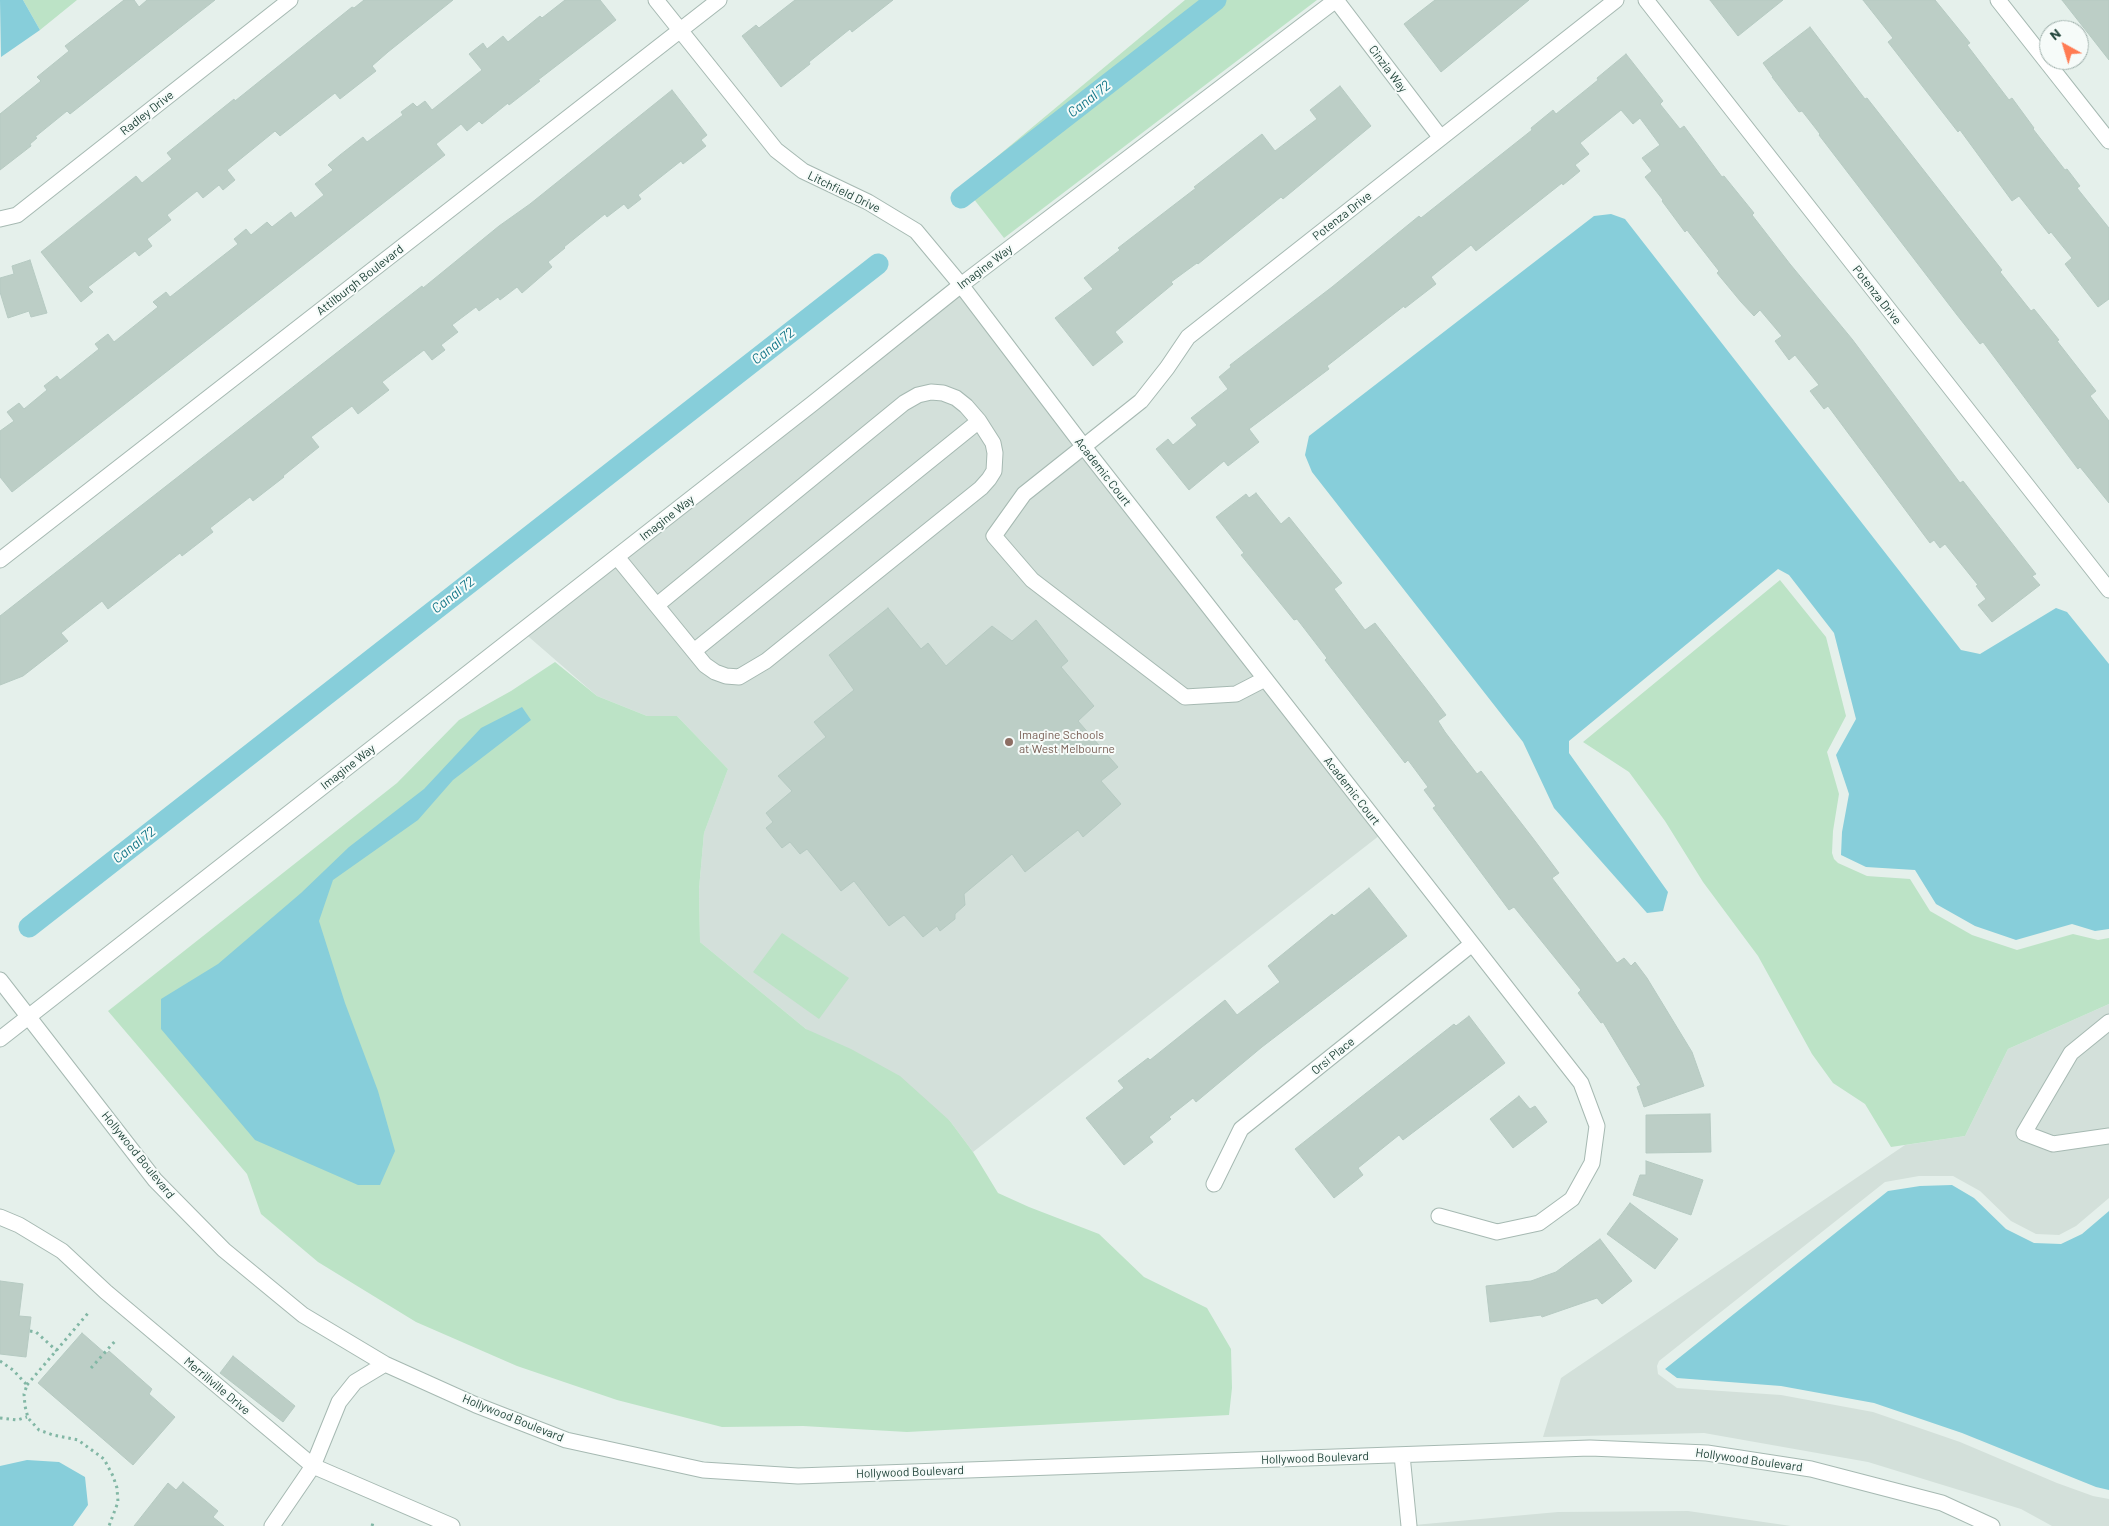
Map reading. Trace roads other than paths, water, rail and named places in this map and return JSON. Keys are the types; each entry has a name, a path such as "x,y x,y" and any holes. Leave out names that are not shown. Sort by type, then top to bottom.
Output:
{"street":[{"name":"Radley Drive","path":"0,219 17,215 290,0"},
{"name":"Litchfield Drive","path":"656,0 776,150 803,171 868,202 916,231 961,285"},
{"name":"Attilburgh Boulevard","path":"0,560 719,0"},
{"name":"Cinzia Way","path":"1336,0 1441,138"},
{"name":"Imagine Way","path":"0,1039 28,1015 617,557 961,285 1336,0"},
{"name":"Potenza Drive","path":"1265,679 1236,694 1185,697 1032,580 994,536 1024,494 1141,401 1188,337 1616,0"},
{"name":"Potenza Drive","path":"1646,0 2109,590"},
{"path":"1998,0 2109,141"},
{"name":"Academic Court","path":"961,285 1084,447 1581,1083 1597,1126 1592,1163 1572,1199 1539,1223 1497,1232 1438,1216"},
{"path":"617,557 705,665 715,672 726,676 739,677 766,662 981,488 994,471 996,453 993,443 979,421 956,398 943,393 931,392 918,395 904,403 657,605"},
{"path":"694,651 979,421"},
{"name":"Orsi Place","path":"1214,1184 1241,1129 1472,944"},
{"name":"Hollywood Boulevard","path":"0,980 156,1180 224,1250 303,1315 385,1364 476,1405 566,1440 703,1470 798,1476 1590,1448 1707,1453 1811,1469 1942,1503 1992,1526"},
{"path":"2109,1022 2071,1054 2024,1133 2054,1144 2109,1136"},
{"name":"Merrillville Drive","path":"0,1217 20,1225 62,1251 106,1292 313,1466 452,1526"},
{"path":"272,1526 313,1466 340,1402 355,1382 385,1364"},
{"path":"1402,1455 1409,1526"}],"water":[{"path":"0,0 23,0 40,30 1,57"},
{"path":"1611,214 1625,219 1961,650 1980,654 2056,608 2067,612 2109,664 2109,929 2095,931 2072,924 2016,940 1975,926 1936,904 1915,870 1866,867 1841,855 1842,832 1849,794 1836,755 1856,719 1834,633 1789,575 1778,569 1569,741 1569,753 1668,892 1663,911 1647,913 1554,808 1523,742 1312,472 1305,455 1309,436 1594,216"},
{"path":"522,707 531,720 453,780 418,820 333,880 319,921 345,1003 378,1091 395,1151 380,1185 358,1185 255,1140 161,1029 161,999 218,964 301,893 349,847 424,789 481,728"},
{"path":"1952,1185 1974,1198 2006,1229 2034,1243 2061,1244 2082,1234 2109,1211 2109,1490 2096,1487 1962,1433 1874,1403 1781,1386 1677,1378 1665,1369 1888,1191 1920,1186"},
{"path":"27,1460 59,1462 85,1477 88,1505 73,1526 0,1526 0,1466"}],"waterway":[{"name":"Canal 72","path":"961,198 1216,0"},
{"name":"Canal 72","path":"29,927 878,264"}],"place":[{"name":"Imagine Schools at West Melbourne","path":"1009,742"}]}
